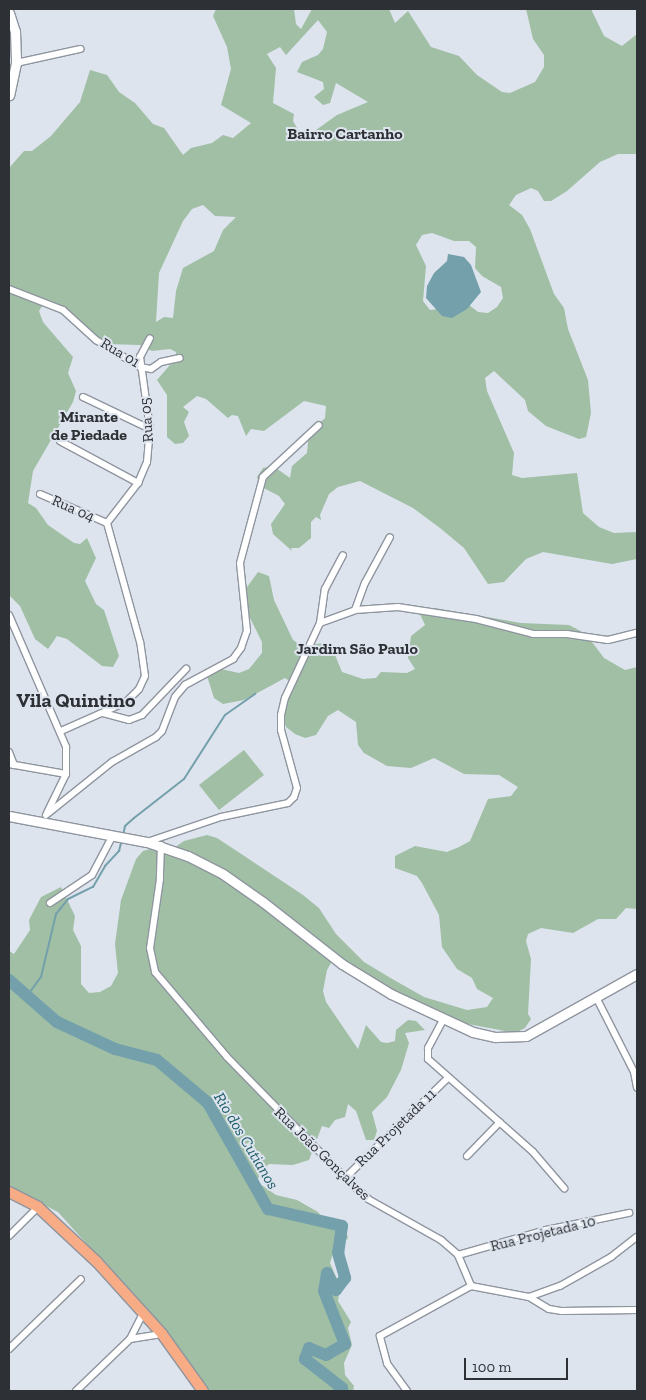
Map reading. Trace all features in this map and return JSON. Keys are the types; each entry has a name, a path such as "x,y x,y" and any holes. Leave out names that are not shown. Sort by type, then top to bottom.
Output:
{"main road":[{"path":"9,13 14,31 16,63 9,95"},
{"path":"9,816 45,818 147,842 161,846 223,874 342,964 391,994 473,1032 514,1038 535,1032 637,974"},
{"path":"9,1192 38,1207 97,1262 162,1334 203,1391"}],"street":[{"path":"16,63 80,49"},
{"name":"Rua 01","path":"9,289 63,310 91,332 96,340 140,367 151,369 161,362 180,358"},
{"name":"Rua 05","path":"106,523 138,483 147,462 150,429 140,357 150,338"},
{"path":"83,397 150,429"},
{"path":"45,818 112,762 156,737 162,731 175,697 185,685 233,659 241,648 247,631 240,564 263,477 319,425"},
{"path":"60,441 138,483"},
{"name":"Rua 04","path":"40,494 106,523"},
{"path":"61,731 126,702 139,689 145,676 146,662 106,523"},
{"path":"355,610 364,583 390,537"},
{"path":"147,842 221,817 288,803 294,797 296,788 281,730 281,715 285,698 320,622 325,589 343,555"},
{"path":"320,622 355,610 398,607 476,619 533,634 567,634 608,640 637,633"},
{"path":"9,615 61,731 66,747 66,774 45,818"},
{"path":"103,713 129,720 142,715 186,670"},
{"path":"9,752 12,764 66,774"},
{"path":"50,904 92,875 115,835"},
{"name":"Rua João Gonçalves","path":"161,846 160,879 150,948 155,972 227,1057 345,1178 368,1199 441,1240 458,1255 471,1286"},
{"path":"596,997 634,1072 637,1088"},
{"path":"444,1020 426,1053 448,1078 500,1122 564,1188"},
{"name":"Rua Projetada 11","path":"345,1178 448,1078"},
{"path":"467,1156 500,1122"},
{"path":"9,1236 38,1207"},
{"name":"Rua Projetada 10","path":"458,1255 546,1230 629,1213"},
{"path":"529,1298 560,1286 611,1257 637,1237"},
{"path":"9,1349 81,1279"},
{"path":"407,1391 387,1363 380,1336 471,1286 529,1298 548,1309 561,1311 637,1310"},
{"path":"76,1391 130,1339 143,1313"},
{"path":"130,1339 162,1334"}],"green space":[{"path":"216,9 294,9 296,24 301,29 312,9 389,9 395,23 408,11 431,47 459,56 477,75 502,92 510,93 535,82 544,67 544,55 533,39 526,9 591,9 604,36 622,46 637,34 637,154 618,154 600,162 567,191 551,201 544,201 538,191 531,188 516,195 509,205 522,215 530,229 554,294 564,308 568,329 588,380 591,413 586,437 579,439 546,426 528,411 525,400 494,371 485,378 487,391 514,453 512,475 522,478 577,473 583,513 599,527 614,533 637,532 637,559 612,564 543,552 526,559 504,582 488,584 464,548 440,528 413,508 360,481 338,487 329,494 320,515 321,520 316,517 311,522 311,538 299,548 291,548 292,551 273,534 271,524 285,504 279,496 260,486 257,477 263,468 273,466 290,478 292,466 307,453 309,433 325,418 326,406 304,401 264,431 251,429 246,436 238,416 232,415 228,418 206,399 197,396 183,407 189,412 184,422 189,436 183,443 175,444 167,437 167,395 157,380 176,358 176,352 170,349 152,351 140,345 105,344 97,346 64,310 46,300 39,311 43,322 73,357 68,373 76,391 73,402 33,471 28,503 36,508 48,525 74,543 80,544 87,538 96,558 85,581 96,604 104,610 119,656 113,667 102,666 67,639 57,636 48,649 35,639 20,606 9,595 9,168 24,151 32,151 51,136 80,102 90,70 107,75 119,92 135,103 153,124 164,128 183,155 191,148 212,143 223,135 233,138 251,123 221,105 231,69 227,47 213,16","holes":["318,20 327,32 323,49 318,55 302,62 297,72 323,82 324,89 314,97 323,105 330,103 336,83 368,102 337,115 316,130 304,131 298,130 293,121 294,114 273,103 276,68 267,54 280,47 286,55","203,205 215,216 236,217 223,230 214,251 183,268 176,291 173,318 164,317 156,322 159,273 183,221 192,209","432,233 454,241 469,241 476,247 475,268 482,276 501,287 503,298 497,307 488,313 478,312 469,305 430,310 423,301 426,266 416,245 422,235"]},
{"path":"258,572 269,576 274,600 293,640 303,646 324,643 333,650 342,672 363,679 376,678 381,672 407,673 415,669 408,658 411,636 425,625 419,612 435,608 521,623 569,625 586,634 604,658 625,670 637,667 637,909 626,908 616,919 598,919 573,933 541,928 528,934 526,941 531,959 528,1014 531,1019 525,1028 515,1033 463,1023 332,961 327,970 323,991 326,1002 358,1049 366,1025 381,1042 387,1043 395,1041 396,1030 408,1020 416,1021 425,1030 405,1033 409,1043 401,1070 387,1097 372,1112 377,1131 374,1140 366,1140 356,1111 348,1104 345,1117 335,1120 329,1128 322,1126 309,1160 293,1165 269,1164 261,1171 257,1182 276,1195 297,1200 318,1212 325,1221 345,1227 348,1238 333,1253 330,1263 340,1286 338,1301 351,1322 348,1328 352,1345 344,1363 345,1375 354,1386 353,1391 205,1391 164,1330 58,1212 9,1187 9,951 14,954 30,930 29,920 41,897 61,887 75,916 73,930 81,946 81,984 89,993 100,992 111,986 118,973 115,944 121,900 136,859 143,851 154,848 165,854 184,841 207,835 217,838 303,895 319,908 336,934 364,962 394,980 424,997 467,1010 487,1007 493,998 477,989 472,978 457,969 442,947 439,915 422,883 417,876 395,868 395,856 415,846 447,852 470,841 488,799 511,796 518,787 499,775 464,774 434,758 411,768 387,766 364,753 358,745 356,722 338,710 328,716 316,735 305,738 295,734 286,727 283,716 294,684 285,678 244,700 223,704 214,698 207,676 216,668 239,673 249,669 262,653 262,642 247,612 245,590"},
{"path":"244,750 264,775 219,810 199,785"}],"water":[{"path":"448,254 464,257 471,265 481,292 467,309 452,318 442,316 426,298 427,286 434,273 447,261"}],"waterway":[{"path":"123,835 125,826 184,779 225,715 255,694"},
{"path":"27,996 41,977 56,914 68,899 93,887 105,866 119,851 122,839"},
{"name":"Rio dos Cutianos","path":"9,980 57,1022 115,1049 157,1060 208,1103 268,1209 342,1226 338,1253 345,1278 336,1290 327,1273 324,1291 345,1344 326,1355 309,1348 305,1359 342,1388 339,1391"}],"district":[{"name":"Bairro Cartanho","path":"345,134"},
{"name":"Mirante de Piedade","path":"89,426"},
{"name":"Jardim São Paulo","path":"357,649"},
{"name":"Vila Quintino","path":"76,700"}]}
